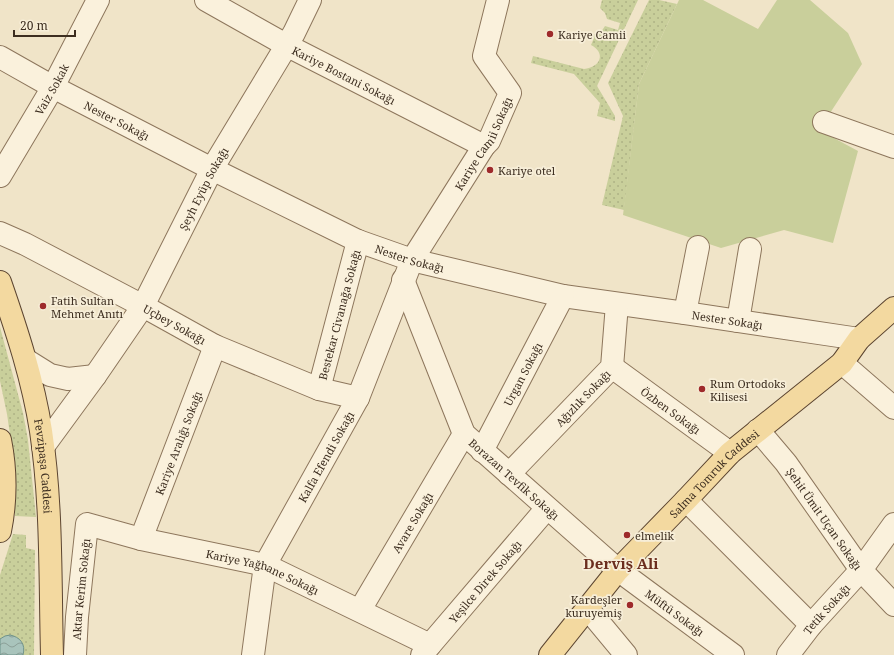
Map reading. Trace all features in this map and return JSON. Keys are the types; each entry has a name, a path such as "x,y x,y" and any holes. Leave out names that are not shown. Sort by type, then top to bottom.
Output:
{"main road":[{"name":"Fevzipaşa Caddesi","path":"0,282 26,360 41,430 52,560 52,655"},
{"name":"Salma Tomruk Caddesi","path":"550,655 618,570 730,453 842,363 859,339 894,308"},
{"path":"0,440 3,456 5,490 0,531"}],"street":[{"name":"Vaiz Sokak","path":"0,176 53,86 98,0"},
{"name":"Kariye Bostani Sokağı","path":"206,0 286,45 484,146"},
{"name":"Şeyh Eyüp Sokağı","path":"42,447 95,376 143,306 212,169 294,33 310,0"},
{"name":"Kariye Camii Sokağı","path":"412,260 489,140 510,93 484,56 498,0"},
{"name":"Nester Sokağı","path":"0,56 53,86 212,169 358,241 412,260 563,296 859,339"},
{"path":"824,122 894,147"},
{"name":"Uçbey Sokağı","path":"0,232 143,306 214,346 319,389 358,398"},
{"name":"Bestekar Civanağa Sokağı","path":"319,389 358,241"},
{"path":"685,313 698,246"},
{"path":"738,321 750,249"},
{"name":"Kalfa Efendi Sokağı","path":"253,655 265,566 358,398 412,260"},
{"name":"Borazan Tevfik Sokağı","path":"403,280 464,434 618,570"},
{"name":"Urgan Sokağı","path":"482,451 563,296"},
{"name":"Ağızlık Sokağı","path":"509,474 612,367 617,304"},
{"name":"Kariye Aralığı Sokağı","path":"141,539 214,346"},
{"path":"26,360 50,375 68,379 95,376"},
{"path":"842,363 894,408"},
{"name":"Özben Sokağı","path":"612,367 730,453"},
{"name":"Şehit Ümit Uçan Sokağı","path":"758,430 786,462 861,570 894,605"},
{"name":"Avare Sokağı","path":"360,610 464,434"},
{"path":"686,500 811,625"},
{"name":"Yeşilce Direk Sokağı","path":"426,650 547,508"},
{"name":"Kariye Yağhane Sokağı","path":"87,524 141,539 265,566 360,610 426,650"},
{"name":"Aktar Kerim Sokağı","path":"75,655 76,617 87,524"},
{"name":"Tetik Sokağı","path":"788,655 811,625 861,570 894,524"},
{"name":"Müftü Sokağı","path":"618,570 733,655"},
{"path":"587,608 626,655"}],"green space":[{"path":"602,0 638,0 597,86 615,116 615,121 597,116 600,103 574,74 531,63 533,56 584,69 590,68 598,63 600,59 599,52 591,45 594,38 593,35 601,32 605,26 618,30 620,23 607,19 605,13 600,8"},
{"path":"649,0 659,0 677,4 639,84 624,210 602,205 623,116 608,83"},
{"path":"679,0 703,0 758,29 777,0 810,0 848,33 862,64 819,130 858,151 833,243 784,230 721,248 623,215 639,84"},
{"path":"0,327 23,413 28,440 36,517 15,516 15,469 7,414 0,381"},
{"path":"13,534 26,535 26,548 35,550 34,655 0,655 0,575"}],"water":[{"path":"10,635 17,637 23,644 23,655 0,655 0,639"}],"place":[{"name":"Kariye Camii","path":"550,34"},
{"name":"Kariye otel","path":"490,170"},
{"name":"Fatih Sultan Mehmet Anıtı","path":"43,306"},
{"name":"Rum Ortodoks Kilisesi","path":"702,389"},
{"name":"elmelik","path":"627,535"},
{"name":"Kardeşler kuruyemiş","path":"630,605"}],"district":[{"name":"Derviş Ali","path":"621,563"}]}
